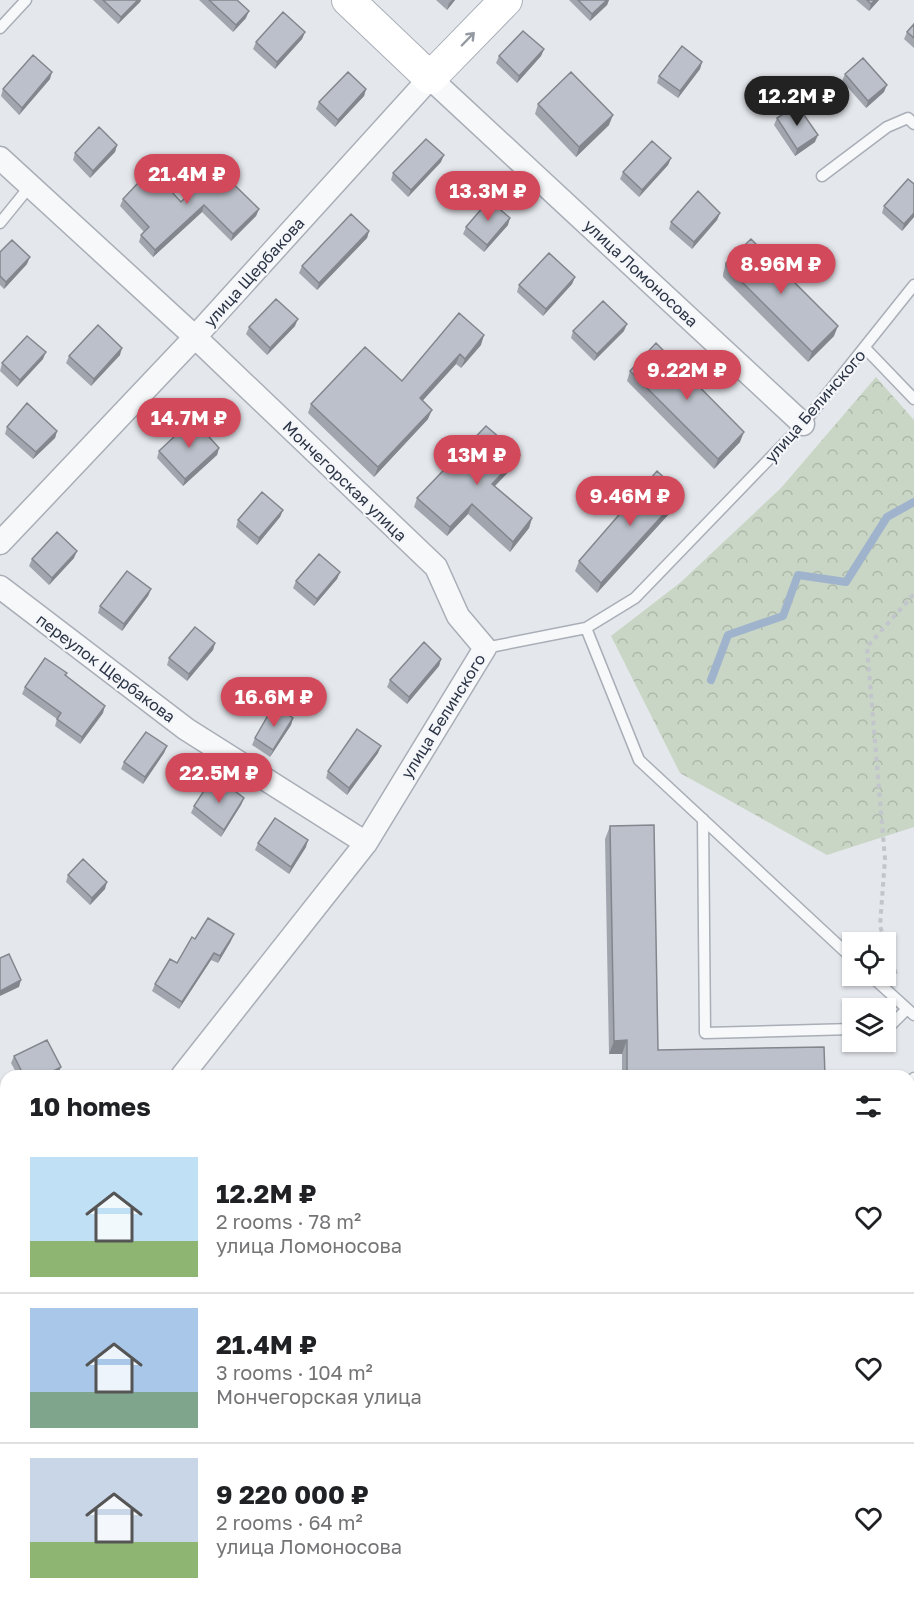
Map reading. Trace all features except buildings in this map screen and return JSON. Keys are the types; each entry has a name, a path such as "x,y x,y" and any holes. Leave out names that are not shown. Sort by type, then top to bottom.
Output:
{"street":[{"name":"улица Ломоносова","path":"348,0 804,423"},
{"name":"улица Щербакова","path":"0,543 195,338 430,78 506,0"},
{"name":"Мончегорская улица","path":"0,158 195,338 436,567 458,616 485,648"},
{"name":"переулок Щербакова","path":"0,586 186,729 366,843"},
{"name":"улица Белинского","path":"187,1070 366,843 485,648"}],"lane":[{"path":"0,28 26,0"},
{"path":"822,176 886,127 908,118 914,124"},
{"path":"0,223 30,186"},
{"name":"улица Белинского","path":"485,648 586,628 635,598 804,423 914,285"},
{"path":"865,348 914,399"},
{"path":"586,628 639,760 842,949"},
{"path":"703,819 705,1033 842,1029"},
{"path":"882,986 910,1012 896,1022"}],"path":[{"path":"910,1012 880,926 885,859 867,647 914,594"}],"green space":[{"path":"876,377 914,420 914,827 827,855 680,773 611,636 681,582 781,488"}],"waterway":[{"path":"711,680 728,635 783,616 798,575 846,582 887,517 914,502"}]}
